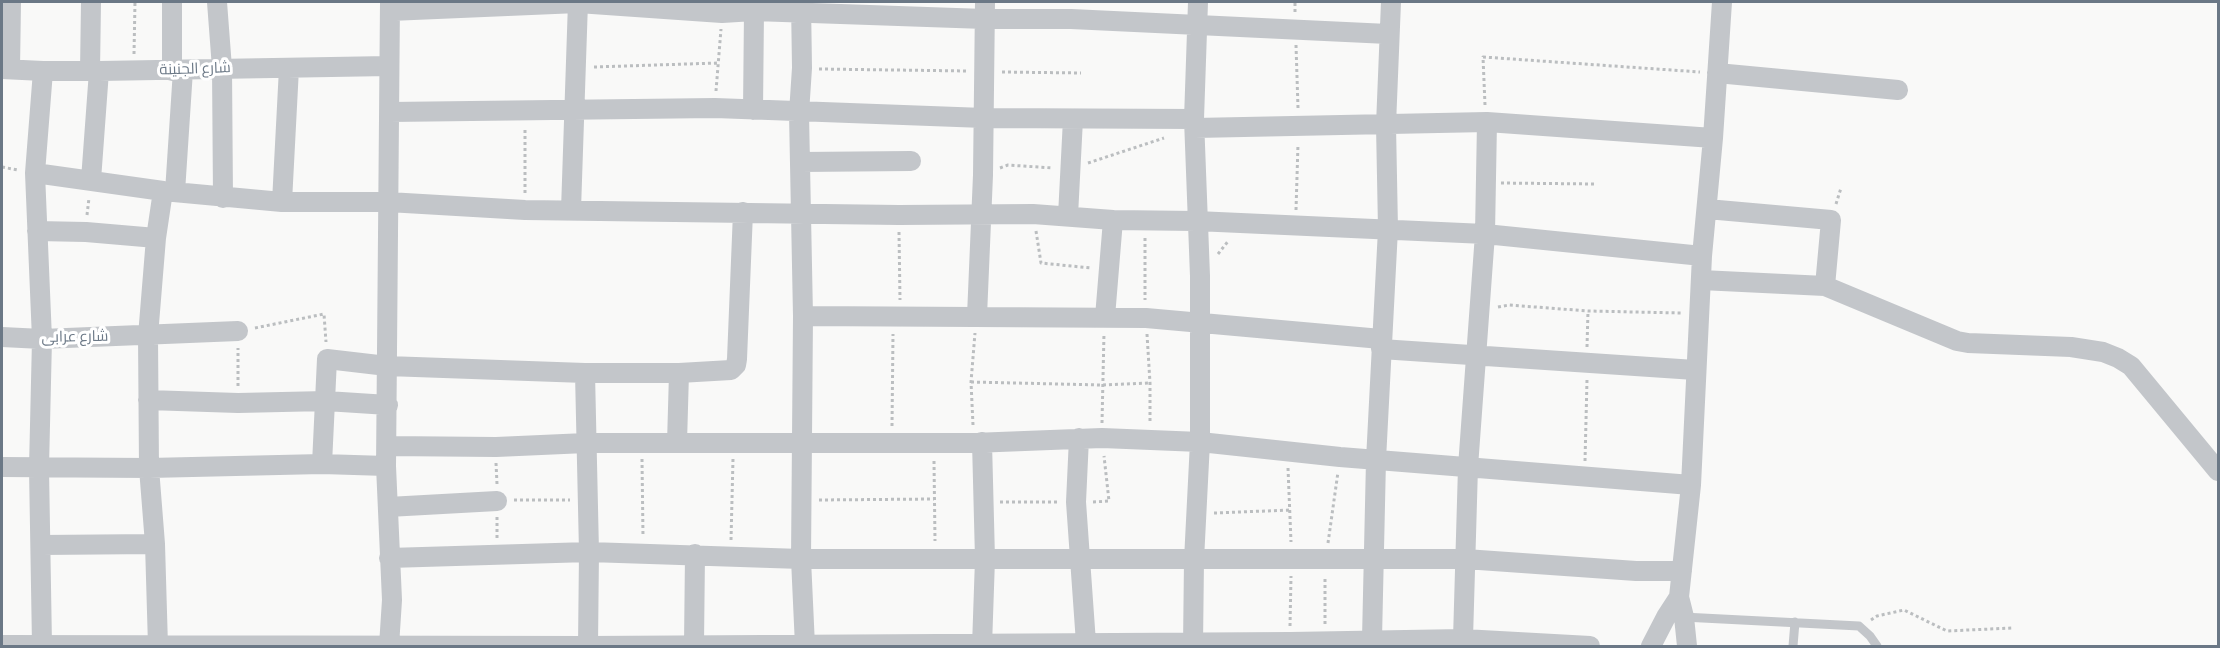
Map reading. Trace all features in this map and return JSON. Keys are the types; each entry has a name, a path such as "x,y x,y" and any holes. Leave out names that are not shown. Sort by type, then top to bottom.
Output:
{"street":[{"path":"6,69 11,2"},
{"path":"91,2 95,71 91,180"},
{"path":"158,646 155,544 149,468 148,336 156,238 169,192 178,70 172,2"},
{"path":"217,2 222,68 223,198"},
{"path":"389,646 392,600 386,466 390,6 578,2 722,13 801,7 985,10 1071,19 1196,27 1388,34"},
{"path":"571,210 578,2"},
{"path":"1193,644 1194,560 1200,442 1200,276 1196,221 1195,123 1198,2"},
{"path":"1372,639 1376,460 1388,229 1386,124 1391,2"},
{"path":"1651,646 1675,617 1682,571 1691,485 1702,256 1722,2"},
{"path":"801,7 802,68 799,113 803,316 801,559 805,646"},
{"path":"977,316 986,71 985,10"},
{"path":"753,110 754,11"},
{"name":"شارع الجنينة","path":"6,69 42,72 389,66"},
{"path":"282,202 289,68"},
{"path":"42,72 35,173 42,339 39,468 42,645"},
{"path":"1717,73 1898,90"},
{"path":"390,111 715,108 799,113 1299,126 1486,122 1713,138"},
{"path":"1068,216 1073,119"},
{"path":"1463,639 1468,468 1485,234 1486,122"},
{"path":"801,162 911,161"},
{"path":"35,173 169,192 282,202 388,202 525,210 899,215 1033,214 1113,220 1243,222 1485,234 1702,256"},
{"path":"1707,209 1831,220 1825,286"},
{"path":"322,464 327,359 387,366 585,373 727,372 734,368 737,363 743,212"},
{"path":"1105,317 1113,220"},
{"path":"37,231 86,232 156,238"},
{"path":"1701,280 1825,286 1957,341 2088,349 2118,358 2131,366 2218,471"},
{"path":"803,316 1146,318 1476,355 1695,370"},
{"name":"شارع عرابى","path":"2,337 42,339 238,331"},
{"path":"585,373 589,552 588,646"},
{"path":"677,443 679,373"},
{"path":"148,400 238,403 326,401 388,405"},
{"path":"1079,438 1076,502 1082,558 1086,643"},
{"path":"387,446 496,447 586,443 934,443 1102,438 1200,442 1340,457 1691,485"},
{"path":"978,442 985,559 982,645"},
{"path":"2,467 149,468 322,464 386,466"},
{"path":"387,507 497,501"},
{"path":"41,545 155,544"},
{"path":"389,558 589,552 801,559 1465,559 1636,571 1682,571"},
{"path":"694,644 695,554"},
{"path":"1675,617 1687,646"},
{"path":"2,645 588,646 694,644 805,646 1295,643 1372,639 1463,639 1590,646"}],"lane":[{"path":"1675,617 1859,626 1870,636 1876,646"},
{"path":"1793,646 1795,622"}],"path":[{"path":"133,71 135,2"},
{"path":"715,108 722,13"},
{"path":"1295,29 1299,126 1296,226"},
{"path":"1486,122 1483,57 1717,73"},
{"path":"576,67 718,63"},
{"path":"802,68 1081,73"},
{"path":"525,111 525,210"},
{"path":"983,175 1008,165 1072,169 1195,123"},
{"path":"86,232 91,180"},
{"path":"1485,182 1594,184"},
{"path":"1033,214 1041,262 1109,270"},
{"path":"891,443 899,215"},
{"path":"1145,221 1150,440"},
{"path":"1200,276 1243,222"},
{"path":"1481,310 1509,305 1588,311 1699,313"},
{"path":"1584,477 1588,311"},
{"path":"238,403 238,331 324,314 327,359"},
{"path":"977,316 971,382 978,442"},
{"path":"983,502 1109,501 1102,438 1105,317"},
{"path":"971,382 1102,385 1150,383"},
{"path":"934,443 936,558"},
{"path":"642,444 643,553"},
{"path":"731,556 734,444"},
{"path":"496,447 496,555"},
{"path":"1286,451 1291,510 1295,643"},
{"path":"1325,641 1325,559 1340,457"},
{"path":"802,500 934,499"},
{"path":"497,501 587,500"},
{"path":"1197,514 1291,510"},
{"path":"1859,626 1877,616 1904,610 1947,631 2012,628"}]}
